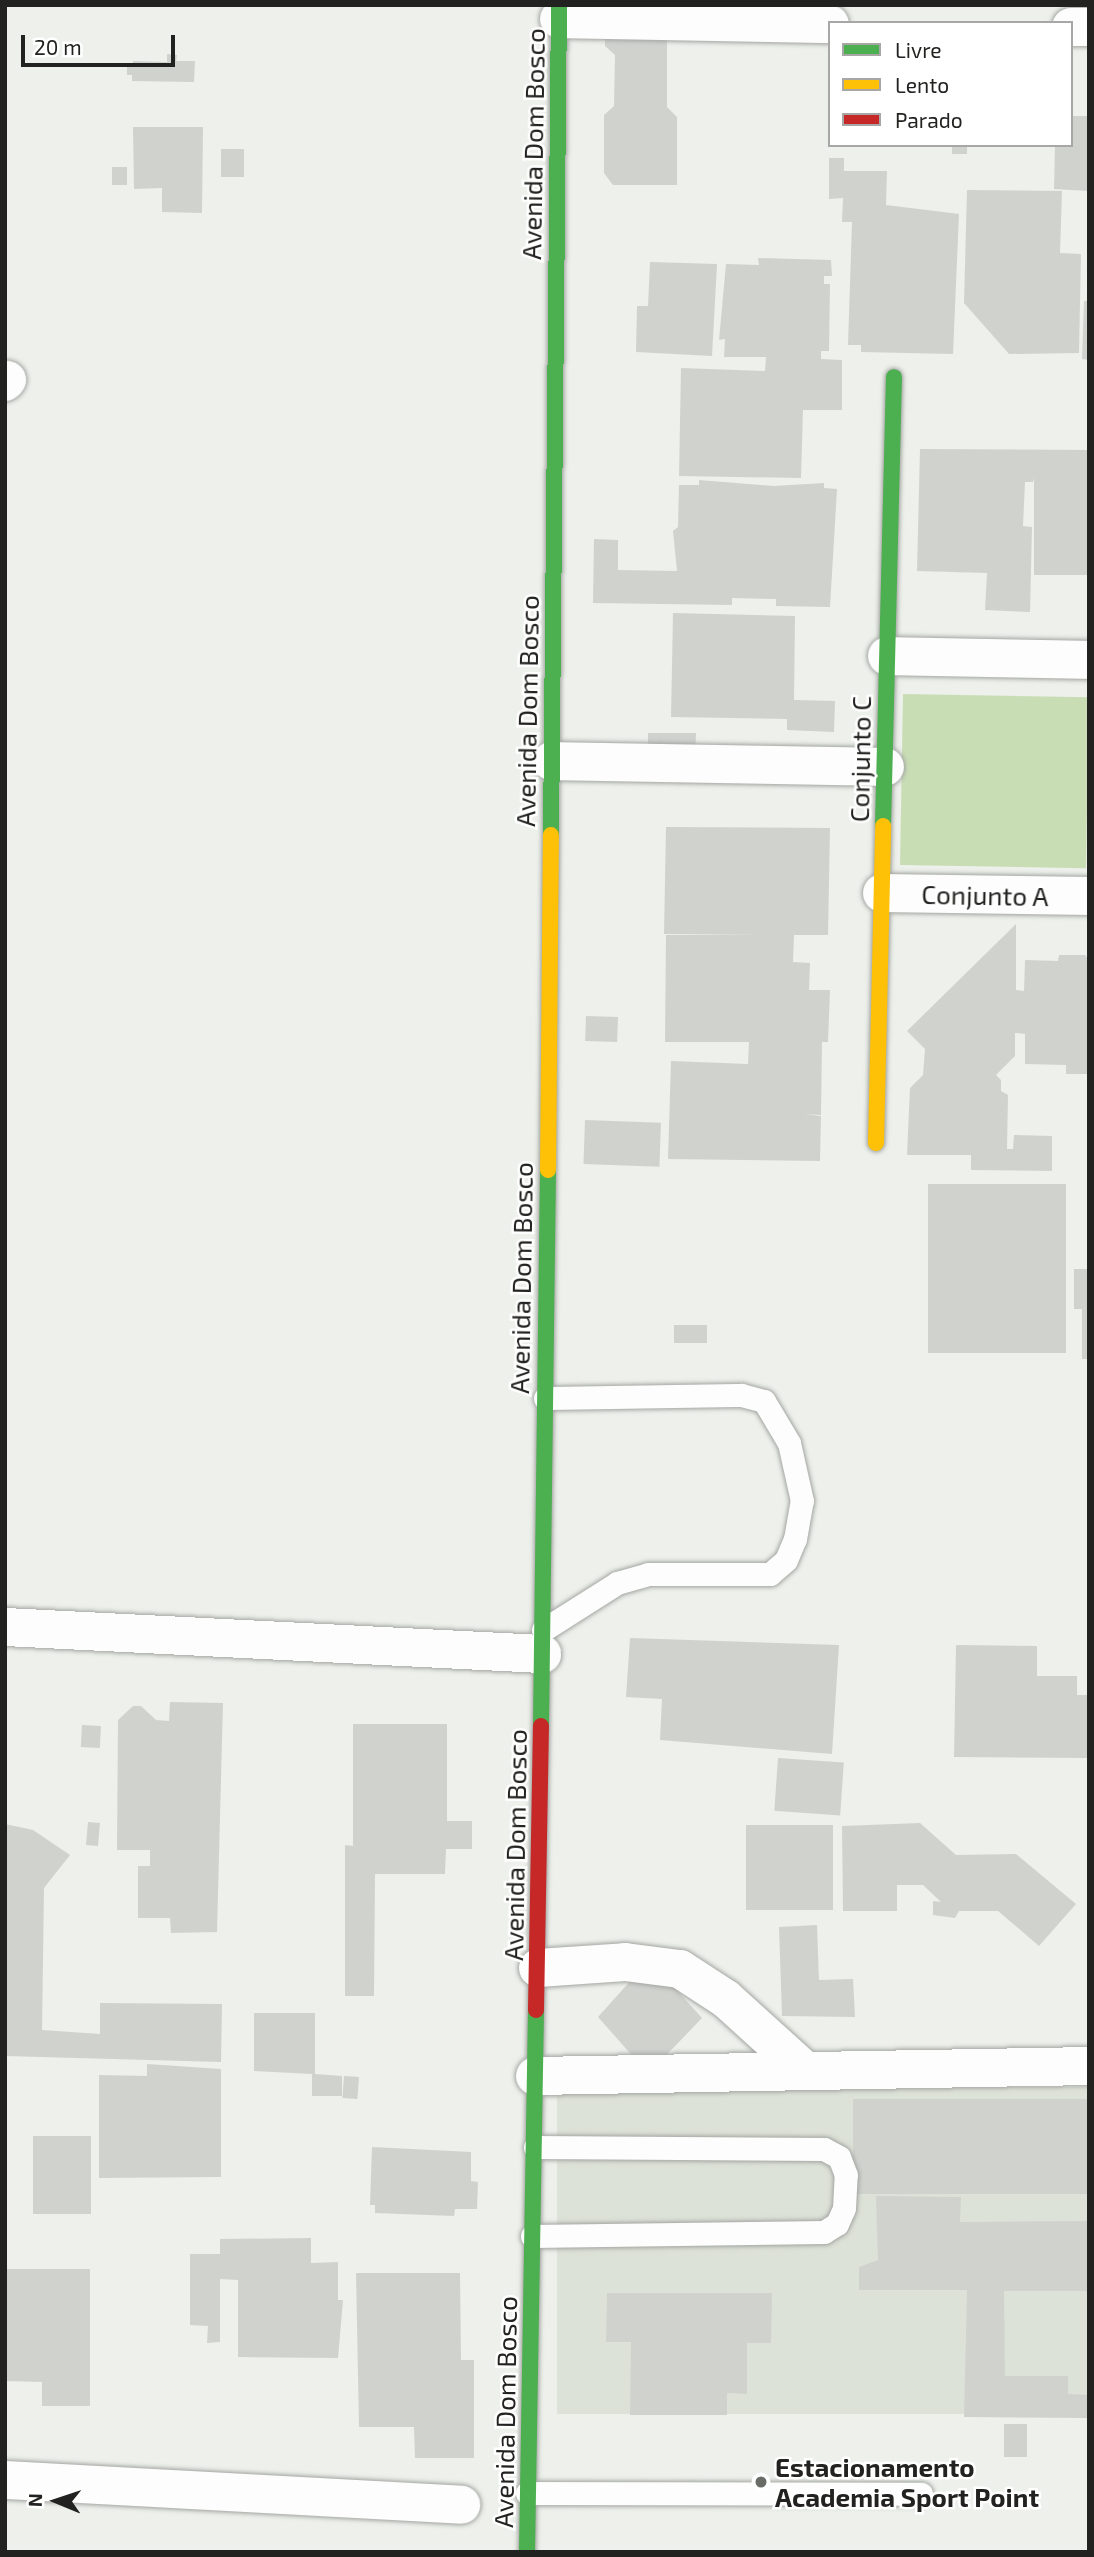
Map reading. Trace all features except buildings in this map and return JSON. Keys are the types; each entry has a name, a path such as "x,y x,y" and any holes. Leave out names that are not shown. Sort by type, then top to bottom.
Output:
{"street":[{"path":"559,12 828,24"},
{"name":"Avenida Dom Bosco","path":"527,2552 543,1642 559,12"},
{"name":"Conjunto C","path":"876,1143 894,377"},
{"path":"887,656 1089,660"},
{"path":"551,761 884,766"},
{"name":"Conjunto A","path":"882,893 1089,896"},
{"path":"5,1627 543,1642"},
{"path":"538,1968 625,1962 680,1969 726,1999 802,2068"},
{"path":"536,2076 802,2068 1089,2066"},
{"path":"5,2480 461,2505"}],"lane":[{"path":"543,1642 617,1583 648,1574 770,1574 786,1560 795,1539 802,1501 789,1443 764,1401 741,1395 545,1398"},
{"path":"532,2236 824,2232 837,2224 844,2208 846,2175 839,2157 824,2149 535,2147"},
{"path":"527,2493 920,2494"}],"shaded area":[{"path":"557,2087 1089,2087 1089,2414 557,2414"}],"green space":[{"path":"903,694 1089,697 1086,868 900,865"}],"traffic: fast":[{"path":"551,835 559,5"},
{"path":"883,826 894,377"},
{"path":"541,1726 548,1170"},
{"path":"527,2552 536,2010"}],"traffic: slow":[{"path":"876,1143 883,826"},
{"path":"548,1170 551,835"}],"traffic: jam":[{"path":"536,2010 541,1726"}],"place":[{"name":"Estacionamento Academia Sport Point","path":"761,2482"}]}
